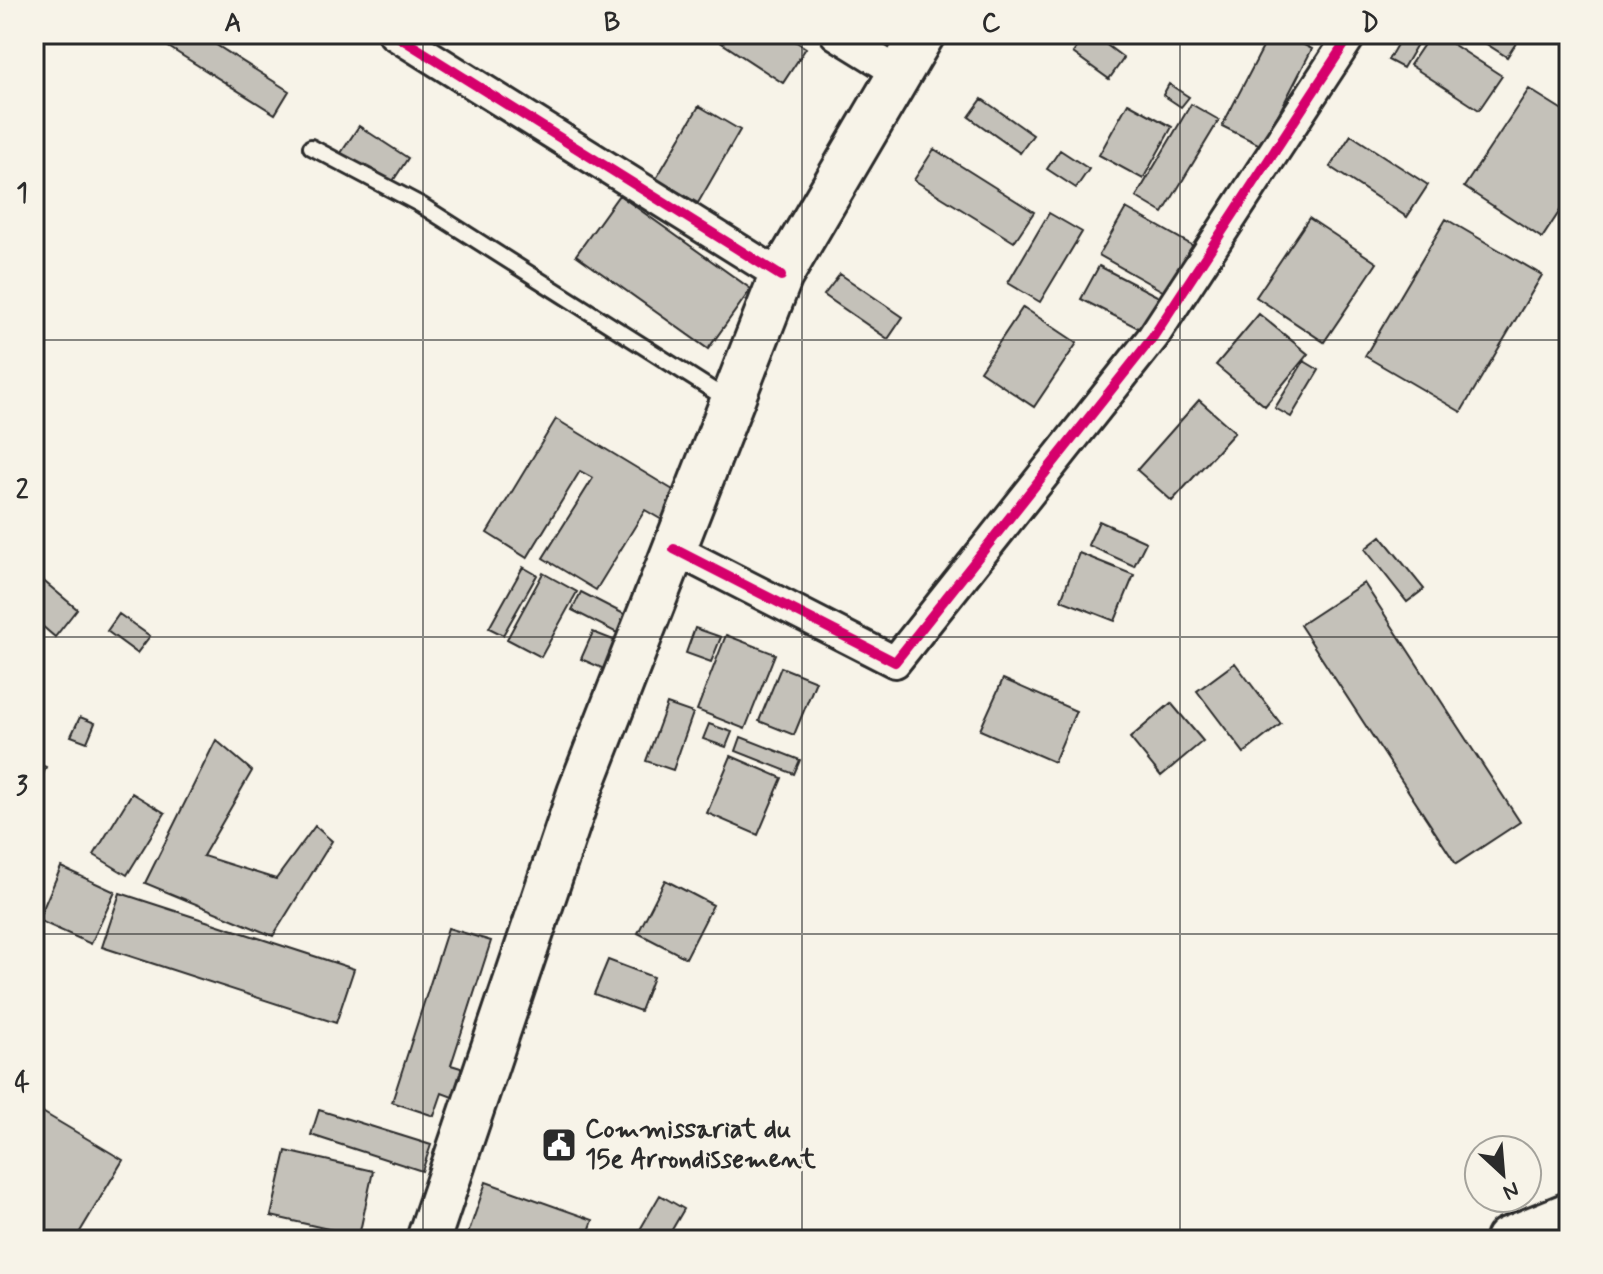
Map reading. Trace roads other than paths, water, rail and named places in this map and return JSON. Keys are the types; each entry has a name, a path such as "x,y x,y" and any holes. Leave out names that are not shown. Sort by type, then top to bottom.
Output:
{"highway":[{"path":"1508,1240 1569,1215"}],"main road":[{"path":"428,1240 579,793 781,276 923,34"}],"street":[{"path":"394,34 781,276"},
{"path":"836,34 899,73"},
{"path":"674,549 895,662 1153,337 1351,34"}],"lane":[{"path":"311,147 421,205 731,403"}],"place":[{"name":"Commissariat du 15e Arrondissement","path":"559,1145"}]}
